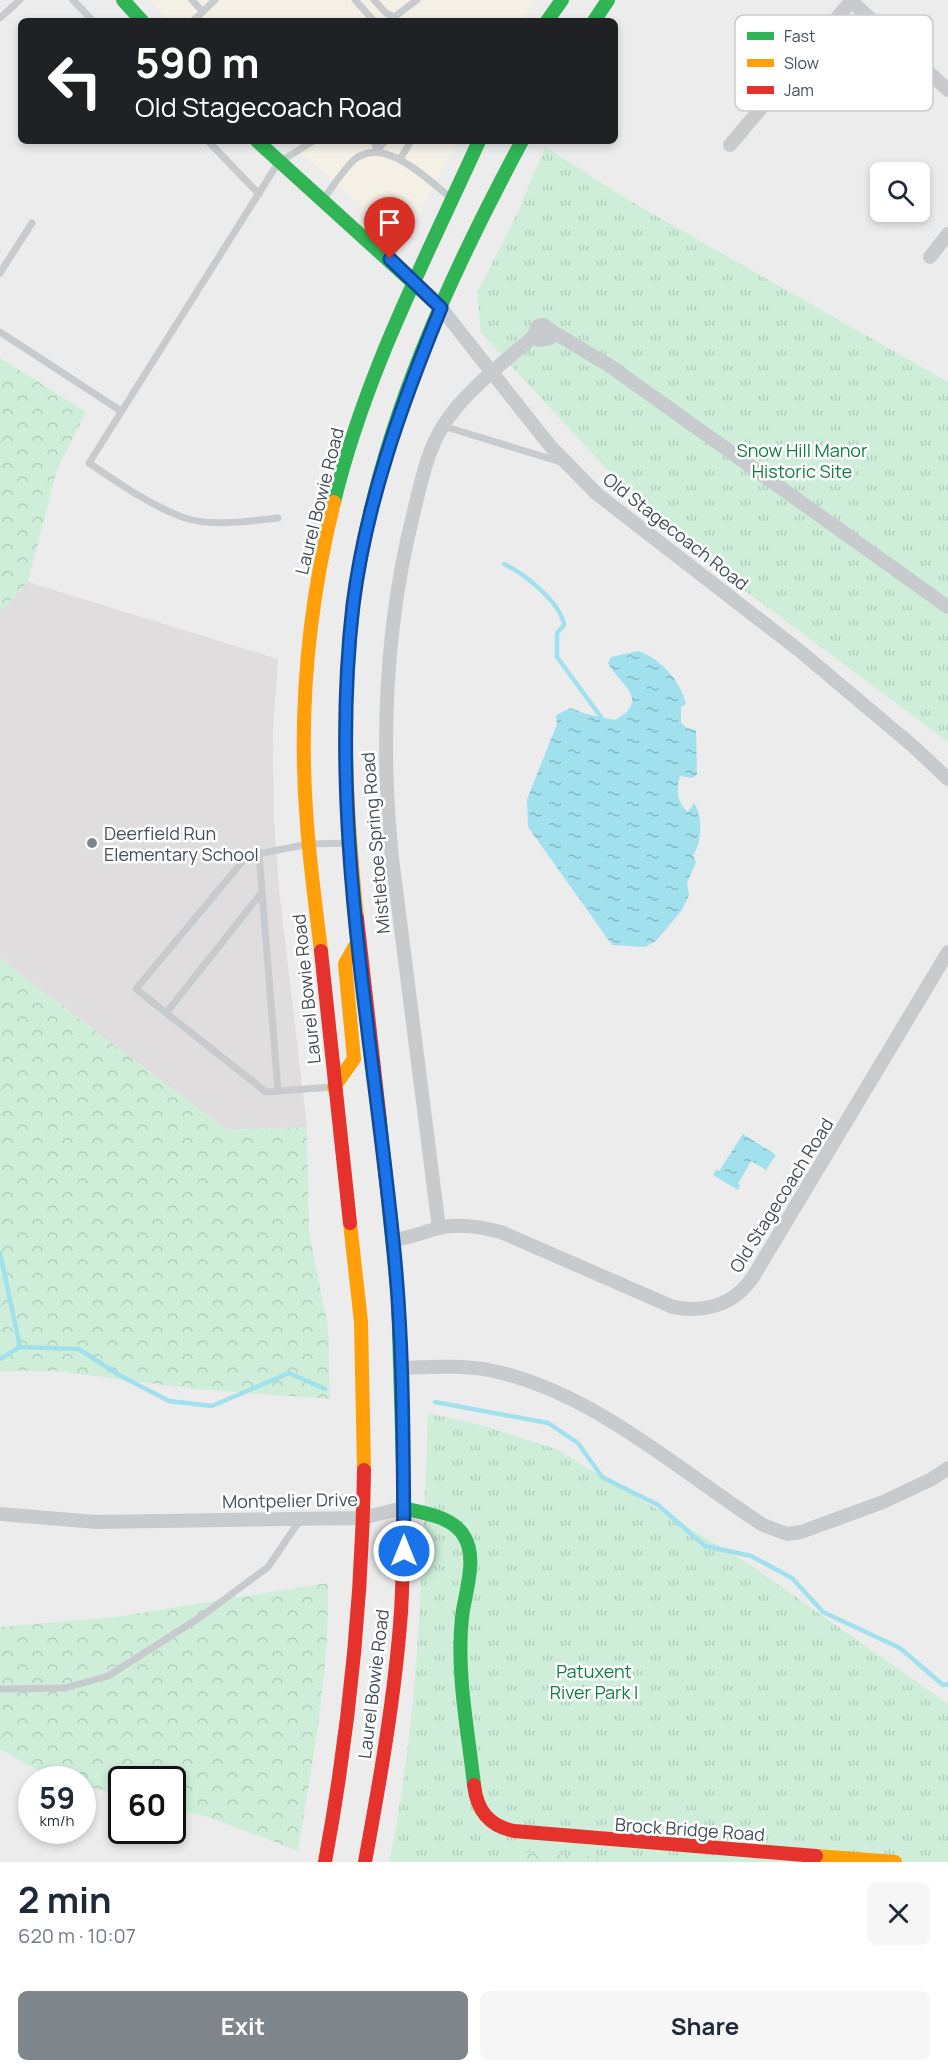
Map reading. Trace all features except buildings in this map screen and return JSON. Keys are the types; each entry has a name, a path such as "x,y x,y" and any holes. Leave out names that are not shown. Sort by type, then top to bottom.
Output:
{"main road":[{"path":"123,0 139,18"},
{"path":"549,18 562,0"},
{"path":"596,18 608,0"},
{"name":"Old Stagecoach Road","path":"260,144 278,163 414,279 441,308"},
{"name":"Laurel Bowie Road","path":"325,1862 344,1760 354,1658 362,1518 361,1322 309,844 304,761 308,651 320,566 331,511 361,410 414,279 478,144"},
{"name":"Laurel Bowie Road","path":"365,1862 400,1632 404,1572 402,1368 393,1240 358,941 349,843 344,714 353,604 362,554 400,414 441,308 521,144"},
{"path":"334,1087 354,1059 345,964 358,941"},
{"name":"Montpelier Drive","path":"403,1508 445,1520 458,1527 466,1539 469,1558 461,1651 475,1793 479,1810 486,1820"},
{"name":"Brock Bridge Road","path":"486,1820 498,1828 537,1834 895,1862"}],"street":[{"path":"838,15 851,0 867,15"},
{"path":"933,76 948,90"},
{"path":"730,145 758,111"},
{"path":"930,257 948,234"},
{"name":"Old Stagecoach Road","path":"441,308 569,465 597,494 800,651 914,747 948,779"},
{"name":"Mistletoe Spring Road","path":"439,1228 392,858 385,750 387,663 401,565 422,481 443,426 492,372 533,337 539,340 550,338 554,332 610,366 948,607"},
{"name":"Old Stagecoach Road","path":"393,1240 415,1237 439,1228 484,1228 501,1232 673,1307 698,1310 725,1302 741,1291 753,1277 948,952"},
{"path":"402,1368 490,1370 540,1386 624,1430 763,1525 787,1534 801,1532 883,1502 932,1479 948,1468"},
{"name":"Montpelier Drive","path":"0,1514 96,1522 301,1519 362,1518 403,1508"}],"lane":[{"path":"0,18 20,0"},
{"path":"73,0 90,18"},
{"path":"192,0 202,12"},
{"path":"196,18 215,0"},
{"path":"355,0 371,18"},
{"path":"374,0 386,13 394,17 417,0"},
{"path":"210,144 259,194"},
{"path":"278,518 231,522 187,518 124,487 89,463 278,163 308,144"},
{"path":"375,144 377,151"},
{"path":"322,201 355,159 377,151 383,144"},
{"path":"399,159 409,144"},
{"path":"377,151 399,159 453,200"},
{"path":"0,273 32,223"},
{"path":"0,332 121,411"},
{"path":"443,426 569,465"},
{"path":"334,1087 266,1092 136,989 247,856 309,844 349,843"},
{"path":"259,854 278,1091"},
{"path":"166,1013 262,892"},
{"path":"0,1689 65,1689 108,1676 202,1616 268,1567 301,1519"}],"shaded area":[{"path":"149,0 536,0 523,18 165,18"},
{"path":"291,144 456,144 410,230 388,230"},
{"path":"28,582 278,659 273,731 274,820 279,889 307,1127 227,1130 0,959 0,612"}],"green space":[{"name":"Snow Hill Manor Historic Site","path":"545,147 637,205 948,382 948,742 662,529 481,333 477,293 517,214"},
{"path":"0,358 86,412 57,470 28,582 0,612"},
{"path":"0,959 227,1130 307,1127 309,1232 328,1326 330,1399 195,1389 56,1371 0,1371"},
{"name":"Patuxent River Park I","path":"428,1413 484,1426 556,1449 749,1564 948,1704 948,1862 389,1862 407,1751 418,1638"},
{"path":"328,1583 323,1684 298,1851 211,1818 186,1811 186,1766 108,1766 108,1792 96,1788 96,1766 30,1766 0,1749 0,1627 115,1617"},
{"path":"520,1852 663,1862 514,1862"}],"water":[{"path":"638,651 662,665 674,679 686,704 681,707 681,723 687,728 696,730 697,775 692,778 680,776 678,791 680,800 688,812 694,803 697,808 700,829 698,844 693,855 696,862 687,883 689,895 682,910 656,941 645,947 612,945 528,827 527,799 557,724 556,715 571,708 586,714 615,720 626,713 631,706 630,692 608,663 611,657"},
{"path":"743,1134 776,1155 766,1170 751,1161 738,1184 740,1185 738,1190 713,1175 716,1169 719,1171"}],"waterway":[{"path":"504,564 531,581 556,607 564,625 557,633 557,657 601,717"},
{"path":"0,1253 20,1347 79,1349 119,1375 169,1401 212,1406 289,1373 325,1389"},
{"path":"0,1359 20,1347"},
{"path":"435,1402 548,1423 578,1443 602,1477 658,1505 705,1546 751,1556 792,1578 823,1612 900,1648 943,1685 948,1684"}],"traffic: fast":[{"path":"123,0 139,18"},
{"path":"549,18 562,0"},
{"path":"596,18 608,0"},
{"path":"260,144 441,308"},
{"path":"334,502 362,408 379,363 478,144"},
{"path":"358,573 369,516 384,460 422,351 469,244 520,144"},
{"path":"380,1121 398,1297 403,1466"},
{"path":"403,1508 445,1520 459,1529 468,1545 470,1565 462,1617 460,1659 474,1785"}],"traffic: slow":[{"path":"321,951 307,824 305,702 312,622 334,502"},
{"path":"357,918 349,832 346,702 348,659 358,573"},
{"path":"334,1087 354,1059 345,964 358,941"},
{"path":"350,1223 361,1322 364,1470"},
{"path":"816,1856 895,1862"}],"traffic: jam":[{"path":"357,918 380,1121"},
{"path":"321,951 350,1223"},
{"path":"365,1862 395,1675 403,1576 403,1466"},
{"path":"325,1862 341,1764 353,1667 364,1470"},
{"path":"474,1785 481,1810 486,1816 505,1829 514,1831 816,1856"}],"place":[{"name":"Deerfield Run Elementary School","path":"92,843"}],"route":[{"path":"390,259 414,279 441,308 400,414 362,554 353,604 344,714 344,769 347,828 357,927 373,1083 393,1240 399,1313 404,1396 404,1551"}]}
